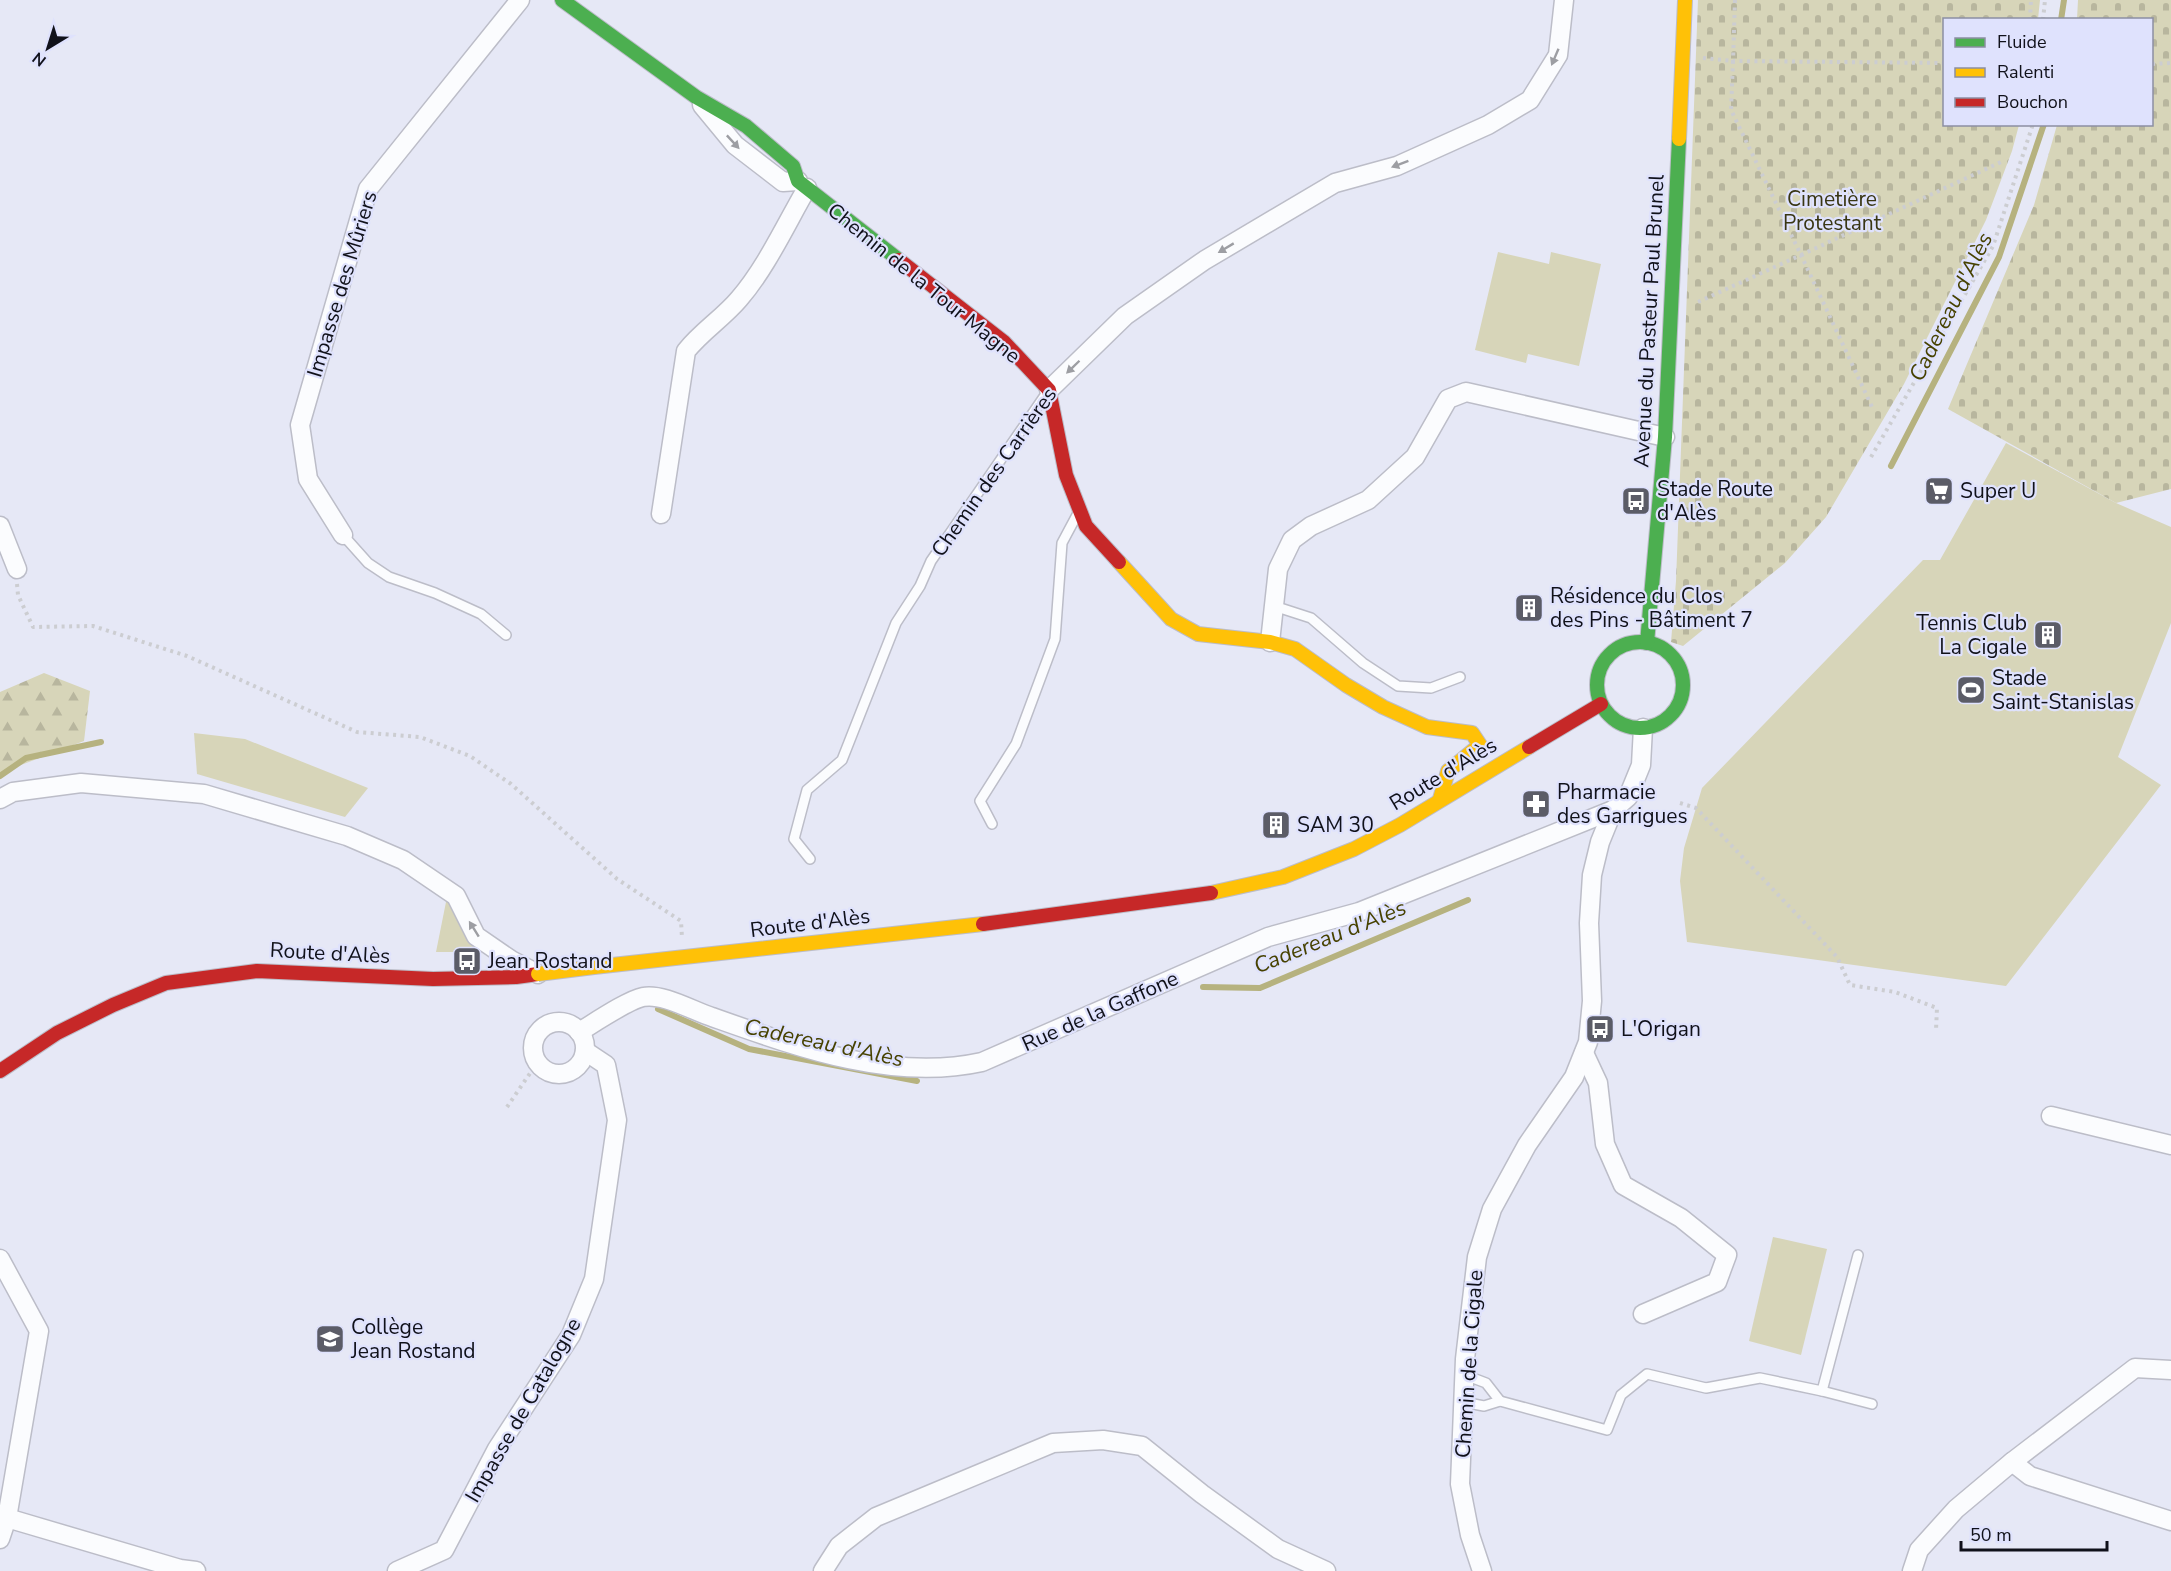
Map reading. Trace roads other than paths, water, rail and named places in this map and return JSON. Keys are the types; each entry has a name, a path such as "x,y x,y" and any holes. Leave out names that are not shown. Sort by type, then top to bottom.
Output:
{"main road":[{"name":"Chemin de la Tour Magne","path":"562,0 696,97"},
{"name":"Avenue du Pasteur Paul Brunel","path":"1647,643 1665,437 1685,0"},
{"name":"Chemin de la Tour Magne","path":"803,184 1004,342 1050,390"},
{"path":"1050,390 1066,475 1086,526 1171,619 1198,634 1270,642 1295,649 1346,685 1383,707 1427,727 1472,733 1480,745 1448,771 1440,799"},
{"path":"1633,643 1647,643 1659,647 1677,663 1682,675 1683,688 1680,701 1673,713 1664,721 1643,728 1630,728 1618,723 1608,715 1597,691 1597,678 1601,665 1620,647 1633,643"},
{"name":"Route d'Alès","path":"0,1071 57,1033 112,1005 166,983 257,971 433,979 516,977 752,952 1094,910 1232,889 1269,880 1315,864 1368,841 1419,815 1440,799 1601,704"}],"street":[{"name":"Impasse des Mûriers","path":"343,535 308,479 300,425 368,189 520,0"},
{"name":"Chemin des Carrières","path":"1050,390 1125,316 1215,254 1335,183 1397,166 1488,125 1530,100 1558,55 1564,0"},
{"name":"Chemin de la Tour Magne","path":"696,97 735,145 783,182 803,184"},
{"path":"661,514 686,351 698,336 737,301 751,284 803,184"},
{"path":"1270,642 1278,569 1292,540 1311,526 1368,500 1415,457 1448,399 1466,392 1665,437"},
{"path":"0,526 17,568"},
{"name":"Chemin de la Cigale","path":"1482,1571 1470,1535 1460,1484 1465,1359 1477,1257 1492,1209 1527,1145 1574,1077 1588,1042 1592,1002 1589,923 1592,875 1600,842 1613,810 1628,797 1641,765 1643,728"},
{"path":"0,799 13,792 81,783 204,794 347,836 403,860 456,896 476,936 511,960 538,974"},
{"name":"Rue de la Gaffone","path":"579,1032 643,997 663,998 711,1017 840,1057 870,1064 924,1070 957,1068 982,1062 1268,937 1359,912 1613,810"},
{"path":"550,1023 566,1023 579,1032 585,1044 585,1051 578,1066 565,1074 549,1072 537,1063 532,1048 534,1040 543,1027 550,1023"},
{"name":"Impasse de Catalogne","path":"397,1571 444,1550 497,1449 571,1335 594,1279 618,1120 606,1065 585,1051"},
{"path":"1584,1053 1598,1083 1605,1144 1623,1185 1681,1218 1727,1255 1717,1282 1643,1314"},
{"path":"2051,1116 2171,1145"},
{"path":"0,1259 39,1331 7,1518 0,1539"},
{"path":"1912,1571 1919,1550 1956,1509 2012,1462 2135,1368 2171,1370"},
{"path":"823,1571 839,1546 876,1516 1053,1443 1103,1440 1142,1446 1202,1494 1278,1549 1326,1571"},
{"path":"2012,1462 2030,1476 2171,1521"},
{"path":"7,1518 185,1570"}],"lane":[{"name":"Chemin des Carrières","path":"810,859 794,838 807,790 842,760 896,623 920,586 931,561 1050,390"},
{"path":"992,824 980,801 1016,744 1055,639 1062,543 1080,510"},
{"path":"343,535 368,563 389,577 435,593 481,614 506,635"},
{"path":"1274,606 1311,618 1363,663 1398,686 1431,688 1460,677"},
{"path":"1822,1391 1858,1255"},
{"path":"1463,1402 1484,1406 1500,1401 1607,1430 1621,1395 1647,1374 1706,1388 1760,1378 1872,1404"},
{"path":"1465,1376 1486,1383 1500,1401"}],"waterway":[{"name":"Cadereau d'Alès","path":"2061,18 2064,0"},
{"name":"Cadereau d'Alès","path":"1891,466 1999,257 2043,126"},
{"name":"Cadereau d'Alès","path":"0,776 26,758 101,742"},
{"name":"Cadereau d'Alès","path":"1203,987 1260,988 1468,900"},
{"name":"Cadereau d'Alès","path":"658,1009 749,1049 917,1081"}],"place":[{"name":"Super U","path":"1939,491"},
{"name":"Stade Route d'Alès","path":"1636,501"},
{"name":"Résidence du Clos des Pins - Bâtiment 7","path":"1529,608"},
{"name":"Tennis Club La Cigale","path":"2048,635"},
{"name":"Stade Saint-Stanislas","path":"1971,690"},
{"name":"Pharmacie des Garrigues","path":"1536,804"},
{"name":"SAM 30","path":"1276,825"},
{"name":"Jean Rostand","path":"467,961"},
{"name":"L'Origan","path":"1600,1029"},
{"name":"Collège Jean Rostand","path":"330,1339"}],"park label":[{"name":"Cimetière Protestant","path":"1832,211"}]}
